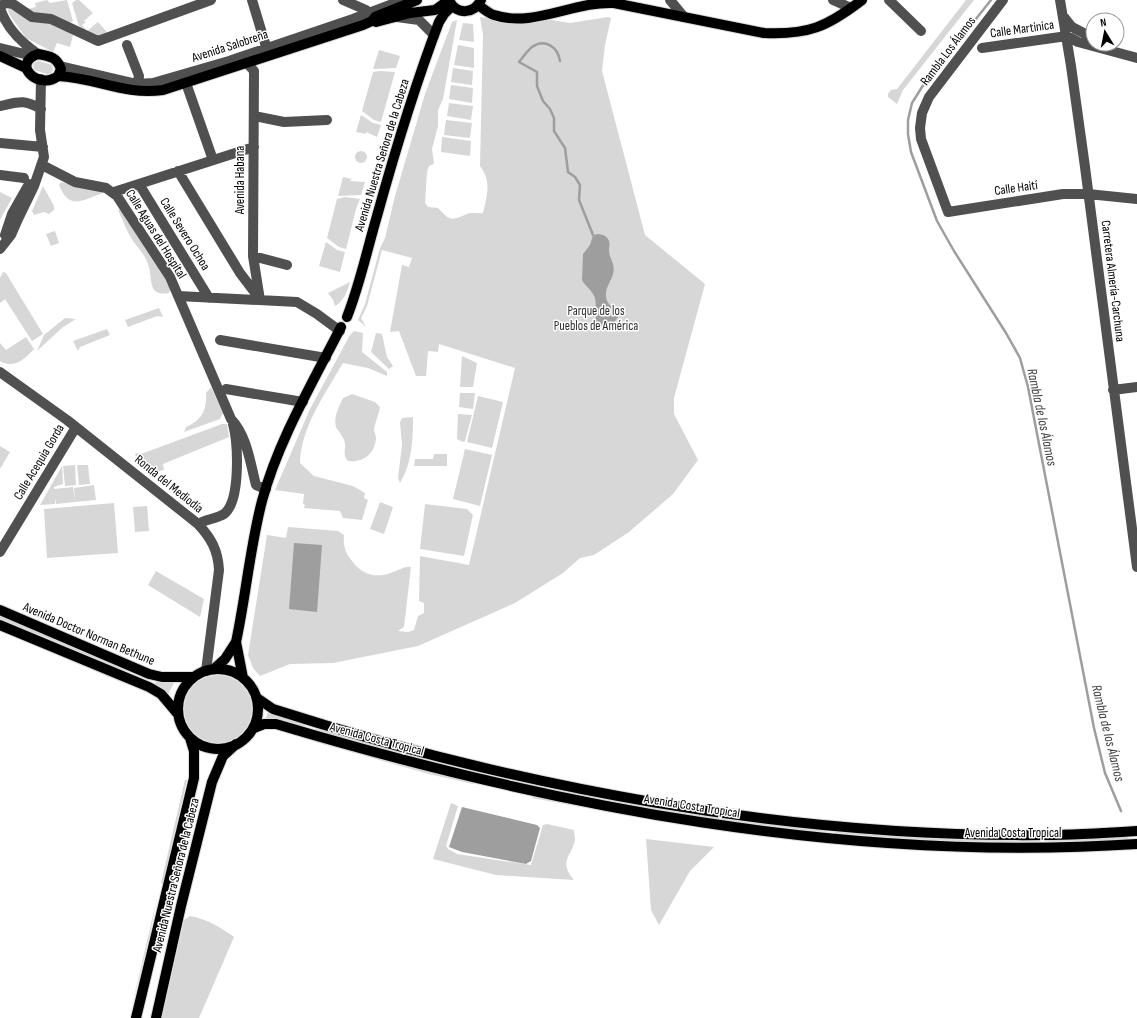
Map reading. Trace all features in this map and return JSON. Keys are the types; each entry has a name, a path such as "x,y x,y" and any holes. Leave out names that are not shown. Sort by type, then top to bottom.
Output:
{"main road":[{"name":"Avenida Salobreña","path":"60,70 74,77 132,91 147,92 163,90 247,62 266,52 370,17 375,17 417,0"},
{"path":"450,2 460,11 466,12 479,3 493,15 521,19 590,2 614,3 764,33 786,34 804,32 830,23 862,0"},
{"name":"Avenida Salobreña","path":"370,17 378,22 413,12 435,10 450,2"},
{"name":"Avenida Nuestra Señora de la Cabeza","path":"347,317 356,295 399,139 434,35 450,2"},
{"path":"4,57 34,56 50,56 56,60 60,70 48,81 34,78 28,73 26,68 27,62 34,56"},
{"path":"4,57 26,68"},
{"path":"243,678 236,642 259,513 280,451 340,329"},
{"name":"Avenida Doctor Norman Bethune","path":"0,610 149,674 162,677 194,677"},
{"name":"Avenida Doctor Norman Bethune","path":"0,625 149,687 161,694 177,713"},
{"path":"210,670 227,669 243,678 252,688 257,698 258,713 254,728 236,744 224,748 212,749 200,745 190,738 180,723 177,713 179,699 184,686 194,677 210,670 225,659 236,642"},
{"name":"Avenida Costa Tropical","path":"257,698 273,709 433,755 547,782 655,802 802,822 914,832 1044,835 1137,831"},
{"name":"Avenida Costa Tropical","path":"254,728 264,724 276,724 478,780 590,802 721,825 830,838 918,844 1044,847 1135,844"},
{"name":"Avenida Nuestra Señora de la Cabeza","path":"136,1018 194,778 194,751 190,738"},
{"name":"Avenida Nuestra Señora de la Cabeza","path":"156,1018 181,906 212,782 223,756 236,744"}],"street":[{"path":"34,56 3,17 0,7 6,3 13,4 32,17 51,19 98,41 211,0"},
{"path":"252,0 266,52"},
{"path":"344,0 366,10 370,17"},
{"name":"Avenida Salobreña","path":"370,17 403,0"},
{"path":"670,0 684,17"},
{"path":"833,0 851,8"},
{"path":"889,0 921,31"},
{"name":"Rambla Los Álamos","path":"948,212 921,139 920,128 922,113 936,85 1003,0"},
{"name":"Carretera Almería-Carchuna","path":"1060,0 1088,194 1137,567"},
{"path":"1062,15 1072,27 1085,34"},
{"name":"Avenida Salobreña","path":"397,17 420,20 434,35"},
{"path":"1066,36 1085,44"},
{"name":"Calle Martinica","path":"982,48 1066,36"},
{"path":"128,45 139,76 138,84"},
{"path":"0,48 34,56"},
{"name":"Avenida Salobreña","path":"60,70 138,84 153,83 266,52"},
{"path":"1120,52 1137,58"},
{"name":"Avenida Habana","path":"247,62 254,71 253,256 260,300"},
{"path":"1,248 12,214 29,184 38,175 44,157 40,130 42,79"},
{"path":"186,83 213,160"},
{"path":"0,106 23,101 29,102 41,109"},
{"path":"254,116 284,122 327,120"},
{"path":"0,143 43,147"},
{"path":"114,192 254,147"},
{"name":"Calle Aguas del Hospital","path":"42,165 75,182 106,188 114,192 170,277 231,419 234,430 236,473 235,491 231,506 224,514 198,524"},
{"path":"178,171 240,273 260,300"},
{"path":"0,175 24,178"},
{"name":"Calle Severo Ochoa","path":"139,184 209,298"},
{"name":"Calle Haití","path":"948,212 1063,194 1088,194 1137,199"},
{"path":"253,256 287,265"},
{"path":"178,296 297,302 340,329"},
{"path":"220,340 326,358"},
{"name":"Ronda del Mediodía","path":"0,372 76,427 198,524 209,536 215,548 219,570 210,670"},
{"path":"1113,390 1137,387"},
{"path":"226,389 303,402"},
{"name":"Calle Aguas del Hospital","path":"231,419 238,426 244,441 256,485 266,489"},
{"name":"Calle Acequia Gorda","path":"0,552 76,427"}],"green space":[{"path":"47,0 50,3 67,0 73,21 70,23 33,14 27,9 36,7 35,3"},
{"path":"79,0 93,13 84,21 86,22 82,25 87,31 79,26 72,3"},
{"path":"966,0 974,0 903,90 897,104 888,97 888,94 891,90 897,89"},
{"path":"10,8 74,31 70,47 57,43 53,52 26,38 9,14 8,10"},
{"name":"Parque de los Pueblos de América","path":"480,17 519,23 545,19 570,23 608,17 611,18 605,45 602,71 645,235 705,284 674,398 674,414 698,460 673,494 629,532 594,555 580,558 563,573 515,603 418,646 333,663 290,664 260,676 253,668 248,655 267,535 286,538 288,527 338,531 344,535 345,549 360,570 370,574 381,575 411,567 404,627 398,631 408,632 414,630 418,616 424,613 424,603 419,601 420,556 469,565 515,368 439,344 438,352 428,351 426,376 416,376 399,331 390,332 402,265 409,267 412,258 382,250 367,306 361,318 366,327 358,320 365,304 380,248 385,238 395,196 425,94 452,22 457,20 443,99 438,110 438,126 432,149 434,164 429,166 427,171 425,203 428,207 438,208 445,215 454,219 469,213 483,213 488,189 484,172 480,166 483,35"},
{"path":"98,22 107,32 105,37 97,37 87,31"},
{"path":"463,23 473,24 474,42 459,40"},
{"path":"458,45 474,48 474,68 454,65"},
{"path":"379,50 400,56 396,68 373,69"},
{"path":"39,61 52,65 53,70 51,74 34,70 33,63"},
{"path":"453,68 473,71 472,85 451,82"},
{"path":"373,72 395,72 381,122 374,120 362,111"},
{"path":"451,85 473,88 472,103 449,99"},
{"path":"449,103 473,106 471,120 447,116"},
{"path":"361,115 373,123 381,125 377,137 366,132 366,134 356,132"},
{"path":"446,120 472,123 470,138 444,135"},
{"path":"442,137 471,141 470,156 441,152"},
{"path":"359,151 363,151 367,157 363,163 359,163 355,159 355,155"},
{"path":"343,177 352,179 350,181 365,182 361,195 338,196"},
{"path":"61,182 103,193 83,200 72,201 63,193 59,185"},
{"path":"43,186 54,206 54,210 49,214 44,212 34,215 32,211"},
{"path":"0,192 12,198 0,220"},
{"path":"345,197 360,199 346,249 339,247 327,238 337,199"},
{"path":"120,209 171,288 169,293 164,294 156,292 153,289 148,263 129,234 118,210"},
{"path":"55,231 59,243 51,246 46,234"},
{"path":"326,242 337,250 345,252 340,272 319,266"},
{"path":"3,272 6,273 43,334 32,341 5,299 0,303 0,278"},
{"path":"350,282 343,299 335,306 328,293"},
{"path":"159,308 163,317 157,316 128,327 125,320"},
{"path":"65,318 76,319 63,327 37,351 44,335"},
{"path":"107,329 110,335 80,347 78,351 73,341"},
{"path":"354,331 363,333 362,352 387,372 387,376 368,368 343,363 309,424 301,450 300,463 314,476 353,486 365,493 364,498 368,500 362,520 343,518 340,511 304,508 304,494 275,490 310,409 350,335"},
{"path":"376,333 382,334 387,357 393,366 389,369 371,352"},
{"path":"26,337 34,349 23,360 14,364 0,361 0,343 6,350"},
{"path":"462,356 477,363 473,387 460,387"},
{"path":"211,387 223,413 220,419 184,432 186,427 200,418 206,404 206,393"},
{"path":"460,393 475,393 473,409 459,407"},
{"path":"352,394 375,402 380,407 374,429 376,438 375,444 371,453 363,459 348,461 345,456 344,441 337,429 335,421 343,398"},
{"path":"478,396 503,402 492,448 467,442"},
{"path":"458,414 472,415 465,441 463,442 457,439"},
{"path":"413,417 412,443 409,460 400,483 398,478 402,445 400,422 402,418"},
{"path":"222,424 227,424 229,437 163,464 164,470 156,472 135,455 136,453 141,454"},
{"path":"0,446 10,452 0,469"},
{"path":"465,449 492,455 480,506 453,499"},
{"path":"434,454 447,454 447,466 414,466 415,459 433,459"},
{"path":"75,465 76,485 65,486 63,466"},
{"path":"77,465 88,465 90,484 79,485"},
{"path":"62,466 63,484 54,487 54,489 73,487 75,502 56,504 55,498 55,504 40,505"},
{"path":"94,485 96,500 75,502 74,488"},
{"path":"380,502 393,507 384,534 370,529"},
{"path":"114,503 118,553 47,558 44,509"},
{"path":"425,504 467,509 473,515 464,556 420,549"},
{"path":"147,506 149,531 135,532 133,507"},
{"path":"156,571 204,599 200,617 148,585"},
{"path":"0,615 127,670 126,672 0,619"},
{"path":"0,631 121,681 121,682"},
{"path":"218,675 231,678 242,685 249,696 252,709 249,722 242,733 231,740 218,743 205,740 194,733 187,722 184,709 187,696 194,685 205,678"},
{"path":"156,681 174,683 168,694 155,684"},
{"path":"268,712 305,725 305,728 266,718"},
{"path":"316,728 476,771 475,774 404,756 315,731"},
{"path":"313,739 474,783 429,774 312,741"},
{"path":"485,773 651,806 650,809 484,776"},
{"path":"185,780 187,780 163,884 161,883"},
{"path":"533,796 648,817 648,819 532,798"},
{"path":"451,803 458,806 446,846 448,849 457,854 531,865 543,825 547,824 574,830 574,845 566,863 569,873 574,880 496,875 433,859"},
{"path":"658,807 827,830 827,832 720,820 657,810"},
{"path":"656,820 794,838 794,840"},
{"path":"835,830 1040,839 1040,843 920,840 835,833"},
{"path":"1127,837 1129,840 1048,842 1048,839"},
{"path":"646,839 714,847 690,871 659,925 651,910"},
{"path":"834,842 1041,853 938,851 834,844"},
{"path":"1129,850 1048,853 1048,852"},
{"path":"158,894 149,938 129,1018"},
{"path":"190,916 213,924 234,937 199,1018 162,1018 184,920"}],"shaded area":[{"path":"599,234 606,237 609,241 609,253 614,267 613,274 606,290 608,303 618,317 611,327 605,327 597,323 595,298 582,280 583,254 590,245 593,235"},
{"path":"294,543 322,545 317,612 289,609"},
{"path":"462,807 537,825 540,828 531,861 526,864 462,852 449,847"}],"waterway":[{"name":"Rambla de los Álamos","path":"991,0 922,87 912,103 908,120 908,134 911,152 937,221 1020,358 1028,387 1094,728 1105,773 1121,811"},
{"path":"560,61 554,48 550,45 542,43 532,47 519,62 537,72 537,86 543,101 550,109 554,118 554,131 565,148 568,172 575,177 580,185 579,200 593,235"}]}
